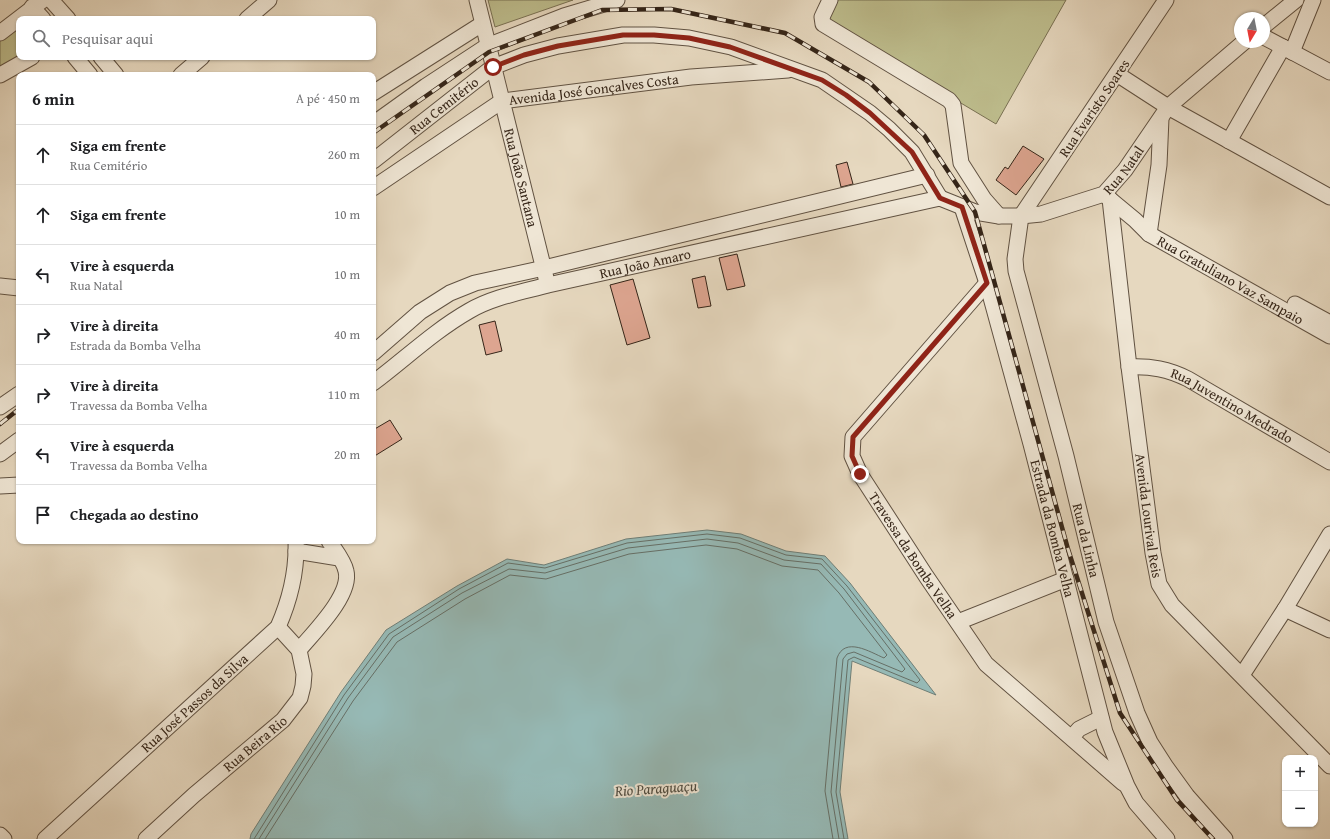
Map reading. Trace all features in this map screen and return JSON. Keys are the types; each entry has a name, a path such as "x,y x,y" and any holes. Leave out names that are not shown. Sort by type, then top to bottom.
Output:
{"street":[{"path":"51,0 65,16"},
{"path":"250,16 269,0"},
{"name":"Rua João Santana","path":"477,0 487,46 548,285"},
{"path":"376,122 426,86 487,46 564,16 617,0"},
{"path":"830,0 821,22 826,27 948,100 953,106 958,152 961,163 984,199 999,216"},
{"name":"Rua Evaristo Soares","path":"1021,216 1166,0"},
{"path":"1270,21 1296,0"},
{"path":"1229,141 1288,49 1313,0"},
{"path":"21,16 37,3 42,16"},
{"path":"0,33 16,20"},
{"path":"376,91 482,24"},
{"name":"Rua Cemitério","path":"376,159 493,67 524,55 566,44 623,35 654,35 689,38 730,47 822,80 870,113 912,152 940,198"},
{"path":"1270,40 1330,72"},
{"name":"Rua Natal","path":"940,198 975,212 999,216 1021,216 1041,214 1107,196 1164,112 1237,48"},
{"path":"0,75 27,60"},
{"path":"78,60 88,72"},
{"path":"104,60 114,72"},
{"path":"184,72 198,60"},
{"name":"Avenida José Gonçalves Costa","path":"376,186 502,101 691,77 794,70"},
{"path":"1117,74 1164,112 1229,141 1330,197"},
{"path":"1150,229 1159,165 1164,112"},
{"name":"Rua João Amaro","path":"376,350 420,312 450,293 475,283 544,268 927,175"},
{"name":"Rua Gratuliano Vaz Sampaio","path":"1107,196 1135,220 1150,229 1296,310 1330,324"},
{"name":"Avenida Lourival Reis","path":"1107,196 1152,545 1159,584 1172,605 1330,766"},
{"name":"Rua João Amaro","path":"376,378 425,341 470,310 494,300 548,285 940,198"},
{"name":"Estrada da Bomba Velha","path":"962,207 987,283 1102,718 1114,756 1136,803 1167,839"},
{"name":"Rua da Linha","path":"1021,216 1015,260 1016,271 1063,442 1106,622 1120,664 1150,742 1187,796 1225,839"},
{"name":"Travessa da Bomba Velha","path":"987,283 853,437 852,456 860,474 986,664 1127,786"},
{"path":"0,296 11,287"},
{"name":"Rua Gratuliano Vaz Sampaio","path":"1296,310 1330,336"},
{"name":"Rua Juventino Medrado","path":"1129,367 1156,367 1188,378 1330,462"},
{"path":"0,407 16,396"},
{"path":"0,454 16,442"},
{"path":"0,486 16,485"},
{"path":"1242,675 1285,609 1330,534"},
{"path":"278,628 299,650 335,606 345,588 346,571 332,544"},
{"path":"296,546 339,558"},
{"name":"Rua José Passos da Silva","path":"45,839 278,628 291,592 295,569 296,546"},
{"path":"958,622 1066,579"},
{"path":"1285,609 1330,630"},
{"name":"Rua Beira Rio","path":"146,839 194,795 283,720 294,708 300,698 303,686 304,674 299,650"},
{"path":"1072,737 1079,729 1102,718"},
{"path":"0,835 4,839"}],"shaded area":[{"path":"488,0 573,0 495,27"},
{"path":"837,0 1066,0 996,124 825,22"},
{"path":"16,27 16,59 0,67 0,40"}],"water":[{"name":"Rio Paraguaçu","path":"707,530 741,534 786,551 825,556 850,583 936,695 852,661 840,792 848,839 250,839 251,834 341,692 386,630 457,586 507,559 544,565 626,539"}],"building":[{"path":"1023,146 1044,159 1016,195 996,180 1005,167 1008,169"},
{"path":"847,162 853,184 841,187 836,165"},
{"path":"737,254 745,286 727,290 719,258"},
{"path":"705,276 711,306 698,308 692,279"},
{"path":"633,279 650,338 627,345 610,285"},
{"path":"495,321 502,351 486,355 479,325"},
{"path":"390,420 402,439 376,455 376,428"}],"railway":[{"path":"376,131 489,52 602,10 671,9 785,33 869,82 924,135 975,212 1068,549 1120,713 1177,800 1213,839"},
{"path":"0,424 16,411"}],"route":[{"path":"493,67 524,55 558,46 623,35 654,35 689,38 730,47 822,80 846,95 889,129 912,152 940,198 962,207 987,283 853,437 852,456 860,474"}]}
